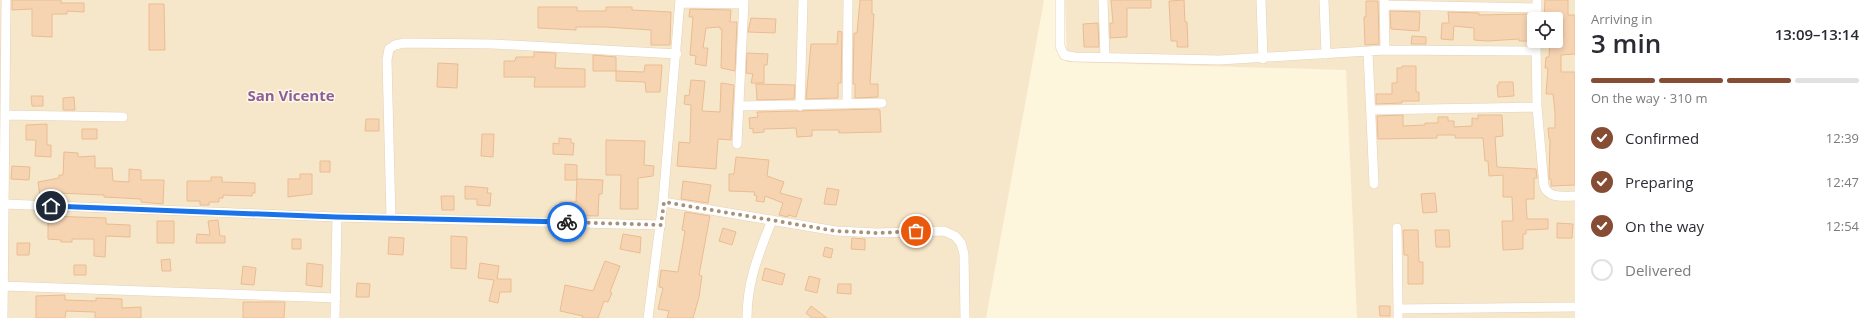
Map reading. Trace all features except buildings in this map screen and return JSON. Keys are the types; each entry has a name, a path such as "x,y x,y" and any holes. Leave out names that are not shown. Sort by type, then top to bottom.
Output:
{"street":[{"path":"2,317 4,286 4,204 2,190 5,115 6,0"},
{"path":"800,106 803,0"},
{"path":"847,104 848,0"},
{"path":"1060,0 1060,46 1064,55 1074,57 1190,60 1263,59 1385,50 1536,51 1543,181 1546,190 1554,196 1575,196"},
{"path":"1104,0 1105,58"},
{"path":"1261,0 1263,59"},
{"path":"1324,0 1326,54"},
{"path":"648,318 664,202 677,54 680,1 744,2 737,144"},
{"path":"1385,50 1384,2 1537,4"},
{"path":"391,218 387,60 389,49 395,45 424,42 493,44 677,54"},
{"path":"1368,52 1374,184"},
{"path":"740,106 800,106 882,103"},
{"path":"1371,110 1538,107"},
{"path":"5,115 123,117"},
{"path":"664,202 836,231 878,233 944,231 955,236 961,243 964,254 965,318"},
{"path":"4,204 336,217 661,225"},
{"path":"335,318 336,217"},
{"path":"748,318 749,288 753,270 772,220"},
{"path":"1397,228 1398,314 1575,307"},
{"path":"4,286 336,298"}],"shaded area":[{"path":"0,0 1044,0 986,318 0,318"},
{"path":"1065,0 1575,0 1575,318 1357,318 1346,70 1067,62"}],"way so far":[{"path":"567,222 661,225 664,202 836,231 878,233 916,231"}],"district":[{"name":"San Vicente","path":"291,95"}],"route":[{"path":"51,206 336,217 567,222"}]}
